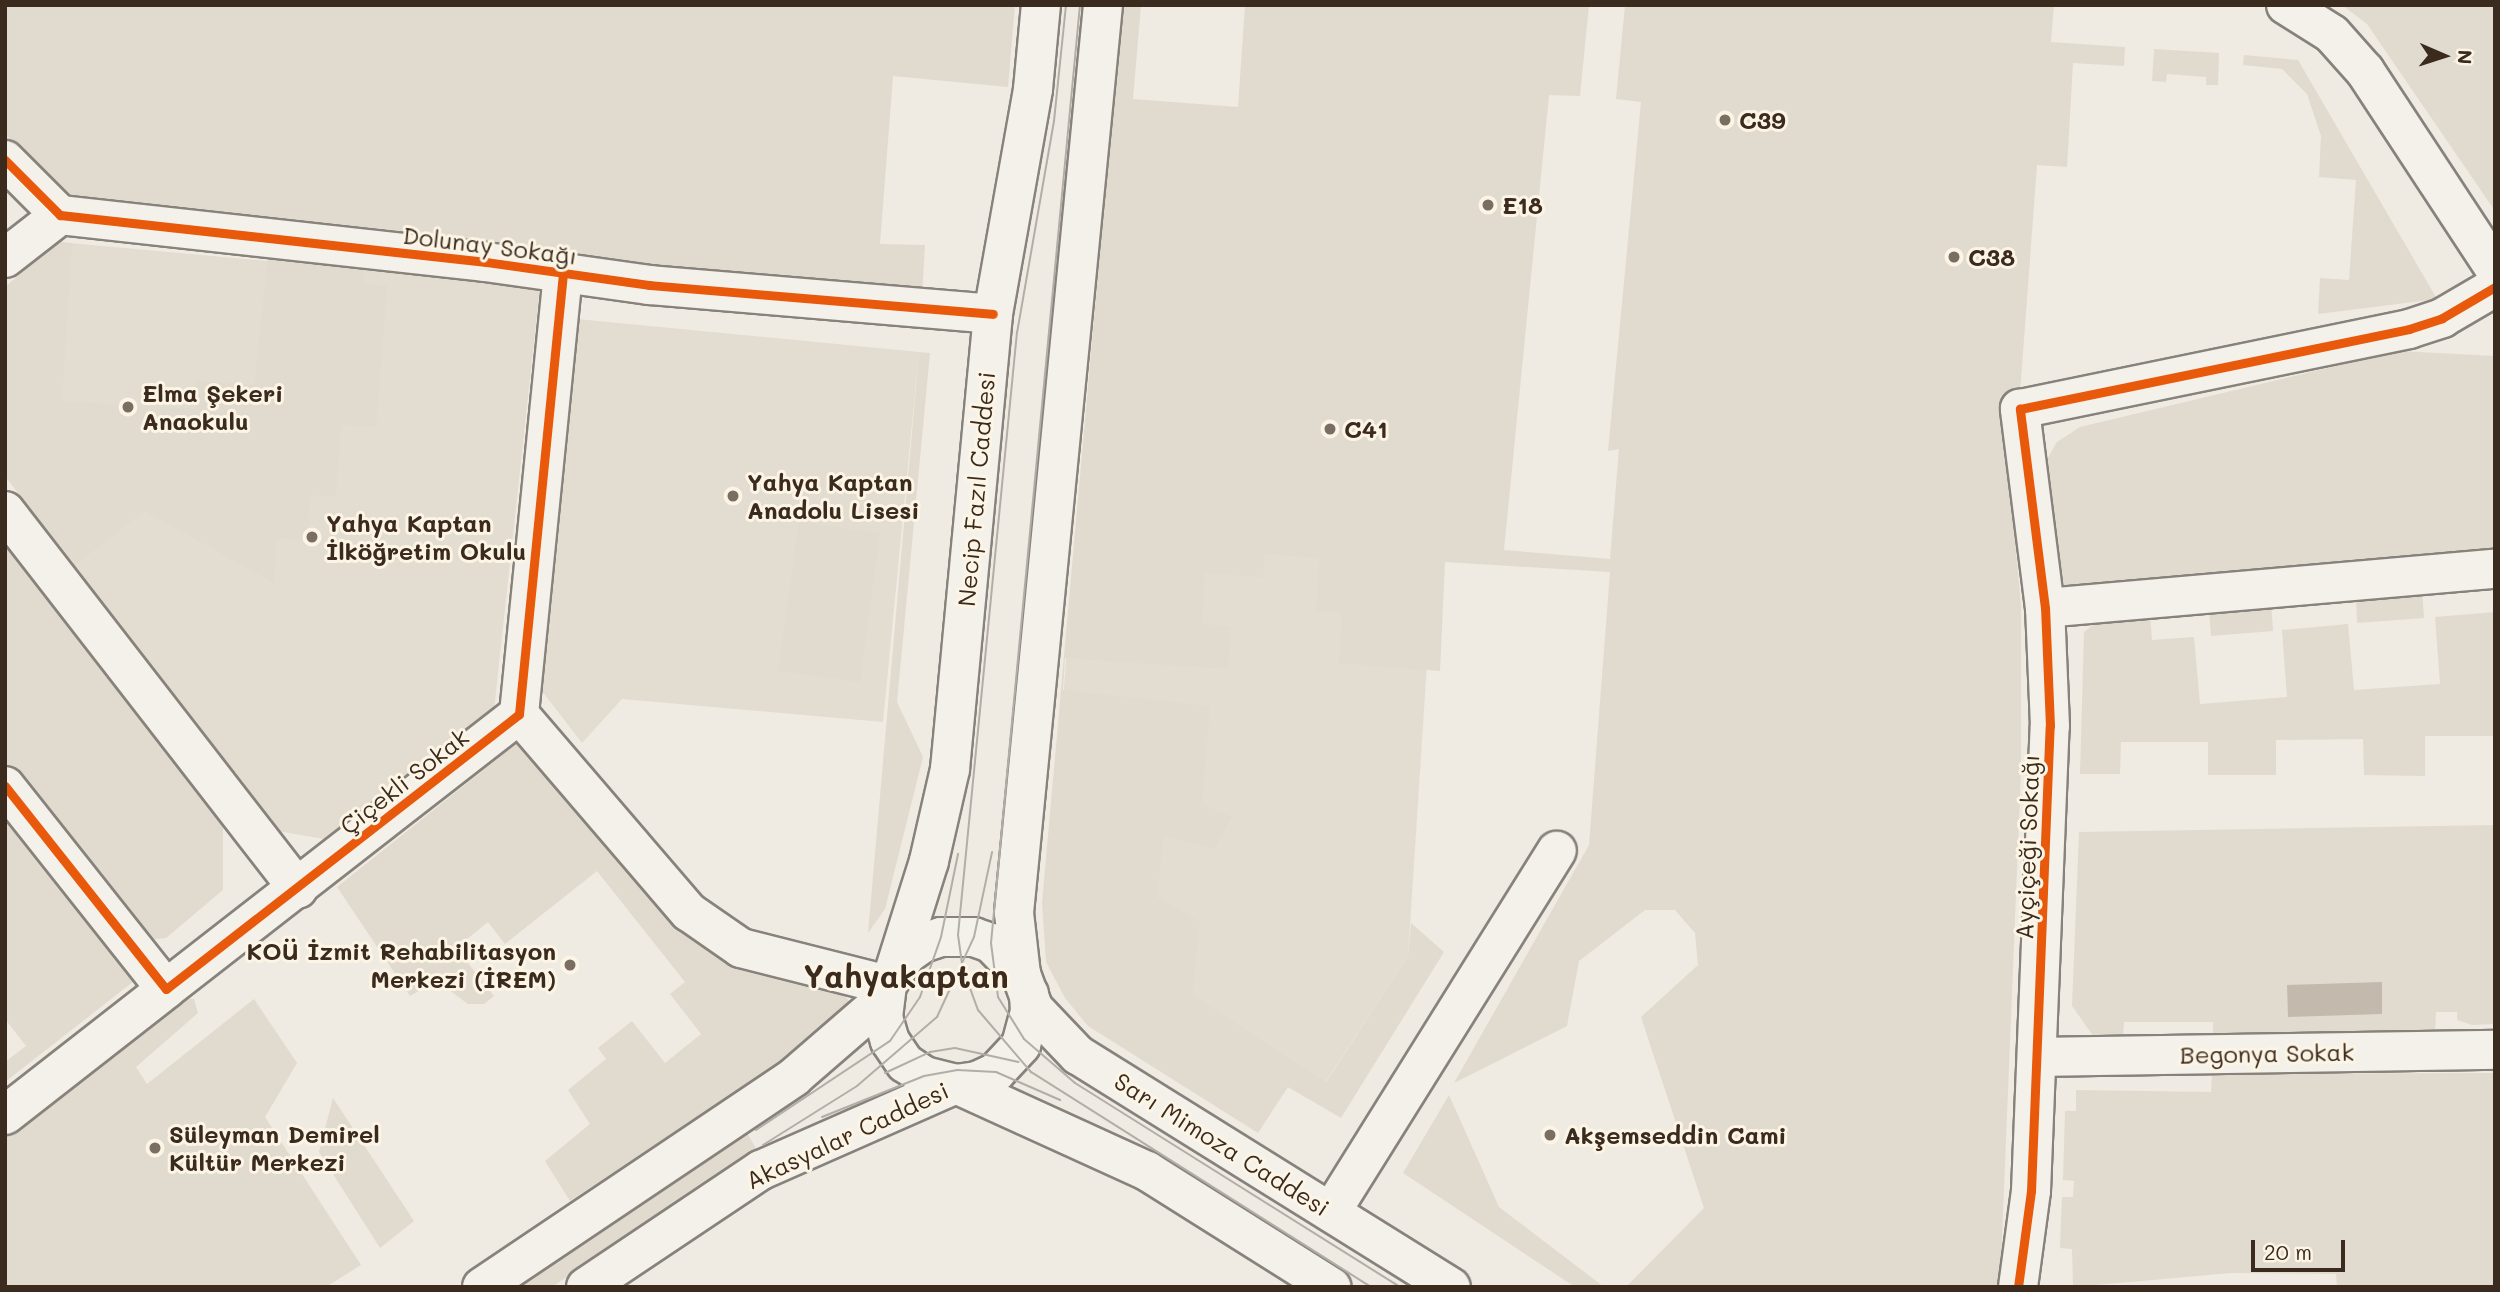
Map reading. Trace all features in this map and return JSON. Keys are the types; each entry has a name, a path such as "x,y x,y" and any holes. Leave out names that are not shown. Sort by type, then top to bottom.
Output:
{"street":[{"name":"Necip Fazıl Caddesi","path":"888,984 929,861 950,769 993,314 1034,89 1041,5"},
{"path":"888,984 890,1041 905,1063 924,1076 956,1084 986,1077 1013,1057 1024,1039 1025,984 1014,913 1102,5"},
{"path":"2286,5 2332,34 2365,71 2495,269"},
{"path":"5,160 60,215 5,258"},
{"name":"Dolunay Sokağı","path":"60,215 563,274 993,314"},
{"path":"563,274 519,714 689,912 741,948 888,984"},
{"name":"Ayçiçeği Sokağı","path":"2018,1287 2031,1191 2050,726 2045,608 2020,409 2409,329 2442,318 2495,287"},
{"path":"5,511 298,889"},
{"path":"2045,608 2495,569"},
{"name":"Çiçekli Sokak","path":"5,1115 519,714"},
{"path":"5,786 166,989"},
{"path":"1331,1212 1557,851"},
{"path":"482,1287 794,1077 888,984 923,943 958,935 991,943 1025,984"},
{"name":"Sarı Mimoza Caddesi","path":"1025,984 1055,1035 1078,1055 1451,1287"},
{"name":"Begonya Sokak","path":"2038,1056 2495,1050"},
{"name":"Akasyalar Caddesi","path":"586,1287 761,1170 956,1084 1147,1171 1331,1287"}],"shaded area":[{"path":"5,5 1015,5 1008,87 893,76 880,244 925,245 921,311 90,218 5,134"},
{"path":"1122,5 1141,5 1133,99 1238,107 1245,5 1589,5 1580,96 1549,95 1504,550 1610,559 1619,449 1608,451 1641,102 1616,99 1625,5 2054,5 2051,42 2125,47 2124,66 2073,63 2067,167 2037,165 2020,393 2002,396 2021,606 2021,772 2000,1287 1626,1287 1704,1208 1641,1017 1698,965 1695,933 1675,910 1645,910 1579,961 1567,1026 1454,1083 1589,845 1610,572 1445,562 1440,671 1339,663 1342,613 1316,611 1319,558 1265,554 1263,577 1205,573 1202,624 1231,627 1228,669 1065,658 1063,690 1210,706 1202,804 1232,817 1214,849 1164,836 1157,897 1200,922 1192,995 1326,1082 1408,956 1411,923 1444,952 1341,1118 1288,1087 1258,1133 1088,1026 1065,998 1046,962 1042,903"},
{"path":"2342,5 2495,5 2495,211 2367,24"},
{"path":"2154,49 2219,53 2218,85 2206,85 2206,77 2167,74 2166,82 2152,81"},
{"path":"2244,55 2298,60 2437,299 2318,314 2320,278 2349,280 2356,180 2319,177 2321,136 2307,94 2282,69 2243,65"},
{"name":"Yahya Kaptan İlköğretim Okulu","path":"59,242 540,286 494,710 324,839 278,831 5,476 5,287"},
{"path":"59,242 72,243 62,401 195,409 195,381 254,385 268,258 365,268 363,284 387,286 376,427 341,425 336,496 310,495 307,540 277,538 274,583 145,511 76,564 5,476 5,287"},
{"name":"Yahya Kaptan Anadolu Lisesi","path":"577,319 919,352 883,722 622,699 582,743 542,691"},
{"path":"2399,351 2495,356 2495,552 2059,590 2043,466 2057,442 2080,427"},
{"path":"919,352 930,353 897,702 923,757 885,909 868,933"},
{"path":"1077,515 1435,540 1408,956 1313,1101 1288,1087 1051,861"},
{"path":"799,522 880,533 860,682 778,671"},
{"path":"5,538 223,811 223,890 166,938 148,940 138,932 5,766"},
{"path":"2422,590 2424,618 2357,623 2356,595"},
{"path":"2271,602 2273,631 2211,636 2209,609"},
{"path":"2495,612 2495,736 2425,736 2425,776 2364,775 2363,739 2276,740 2276,775 2208,775 2208,742 2121,742 2120,774 2080,774 2084,632 2102,618 2150,614 2152,640 2194,637 2200,704 2287,697 2282,630 2348,624 2354,690 2440,684 2435,617"},
{"path":"516,744 680,931 740,970 835,988 848,999 853,1014 570,1201 545,1161 590,1124 568,1090 606,1059 598,1048 632,1021 665,1063 701,1034 670,994 685,982 597,871 505,944 488,922 456,948 494,996 484,1004 468,1004 437,981 410,996 337,887"},
{"path":"5,812 138,978 5,1082 5,1062 26,1046 5,1019"},
{"path":"2495,825 2495,1024 2472,1025 2457,1020 2457,1012 2436,1012 2435,1033 2213,1036 2213,1022 2124,1022 2123,1037 2094,1037 2072,1006 2079,832"},
{"path":"2382,982 2382,1014 2288,1017 2287,985"},
{"path":"174,997 194,999 198,1013 136,1067 147,1084 254,999 297,1063 265,1117 361,1265 326,1287 5,1287 5,1130"},
{"path":"2495,1073 2495,1287 2337,1287 2336,1274 2231,1273 2073,1287 2072,1249 2060,1248 2062,1197 2073,1197 2074,1181 2063,1180 2065,1111 2076,1111 2076,1090 2211,1092 2212,1074"},
{"path":"1449,1095 1499,1207 1604,1287 1575,1287 1403,1173"},
{"path":"333,1098 414,1221 380,1248 319,1152"},
{"path":"743,1126 761,1157 690,1194 552,1287 501,1287"}],"tram line":[{"path":"1066,5 1054,121 1017,332 958,935 963,969 978,1010 1031,1072 1371,1287"},
{"path":"1080,5 991,943 998,997 1024,1039 1075,1083 1400,1287"},
{"path":"763,1145 857,1086 937,1017 974,937 992,852"},
{"path":"756,1130 890,1041 920,997 941,937 958,854"},
{"path":"885,1073 930,1052 955,1048 1018,1062"},
{"path":"822,1117 924,1076 957,1070 996,1072 1060,1100"}],"cycle path":[{"path":"5,160 60,215 486,262 649,285 993,314"},
{"path":"5,786 166,989 519,714 563,274"},
{"path":"2018,1287 2031,1191 2050,726 2045,608 2020,409 2409,329 2442,318 2495,287"}],"place":[{"name":"C39","path":"1725,120"},
{"name":"E18","path":"1488,205"},
{"name":"C38","path":"1954,257"},
{"name":"Elma Şekeri Anaokulu","path":"128,407"},
{"name":"C41","path":"1330,429"},
{"name":"Yahya Kaptan Anadolu Lisesi","path":"733,496"},
{"name":"Yahya Kaptan İlköğretim Okulu","path":"312,537"},
{"name":"KOÜ İzmit Rehabilitasyon Merkezi (İREM)","path":"570,965"},
{"name":"Akşemseddin Cami","path":"1550,1135"},
{"name":"Süleyman Demirel Kültür Merkezi","path":"155,1148"}],"district":[{"name":"Yahyakaptan","path":"906,975"}]}
